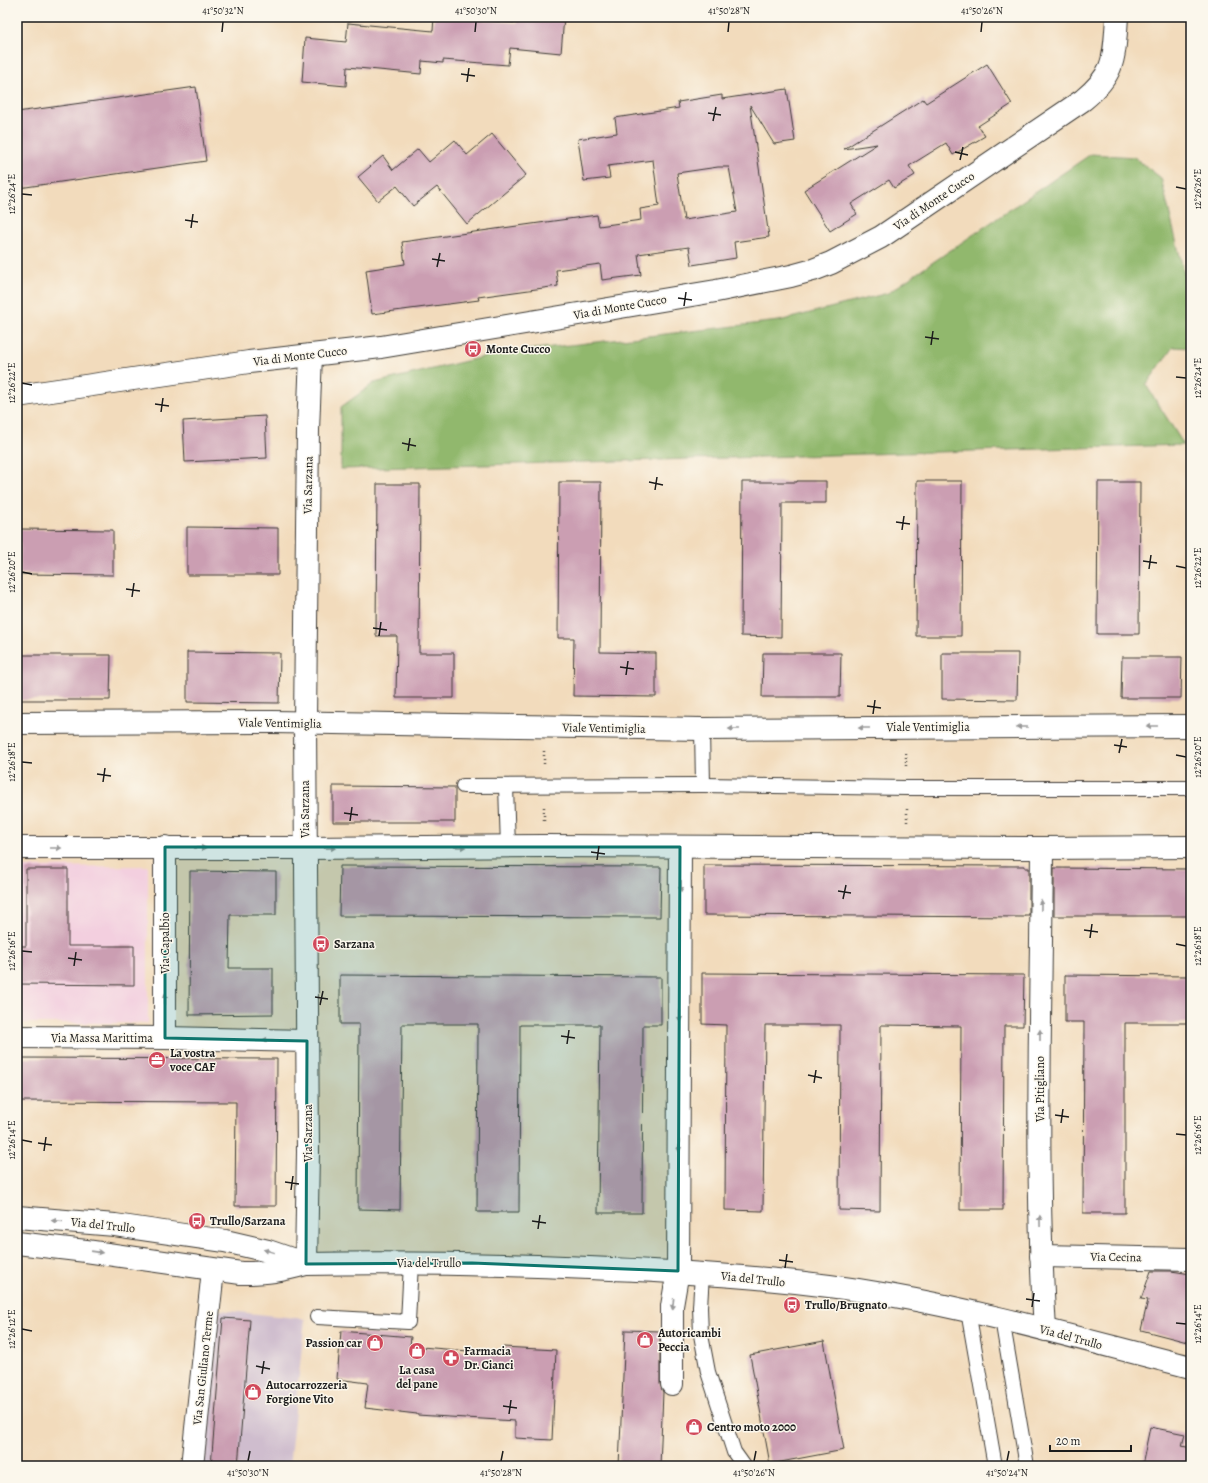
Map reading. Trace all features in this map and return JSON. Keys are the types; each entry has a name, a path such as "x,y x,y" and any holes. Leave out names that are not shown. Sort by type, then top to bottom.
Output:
{"street":[{"name":"Via di Monte Cucco","path":"17,396 250,362 381,347 716,291 791,276 813,270 881,237 1083,100 1094,91 1108,73 1113,59 1117,17"},
{"name":"Via Sarzana","path":"306,1264 308,1152 305,724 308,430 311,355"},
{"name":"Viale Ventimiglia","path":"17,723 273,722 305,724 702,729 1191,726"},
{"path":"672,1384 672,1306 678,1271 680,847"},
{"path":"17,848 1191,848"},
{"name":"Via Capalbio","path":"165,848 165,1038"},
{"name":"Via Pitigliano","path":"1042,848 1040,1225 1045,1330"},
{"name":"Via Massa Marittima","path":"17,1037 307,1041"},
{"name":"Via del Trullo","path":"17,1217 115,1225 225,1242 268,1251 306,1264"},
{"name":"Via del Trullo","path":"17,1243 86,1251 241,1273 281,1271 306,1264 472,1263 678,1271 851,1289 968,1311 1191,1367"},
{"name":"Via Cecina","path":"1041,1256 1191,1258"},
{"name":"Via San Giuliano Terme","path":"192,1466 213,1270"}],"lane":[{"path":"702,729 703,785"},
{"path":"463,786 703,785 906,788 1191,788"},
{"path":"506,786 508,847"},
{"path":"317,1317 408,1322 411,1263"},
{"path":"702,1274 700,1307 701,1335 708,1372 734,1452 744,1466"},
{"path":"968,1311 995,1466"},
{"path":"1002,1319 1027,1466"}],"highlighted area":[{"path":"165,847 680,847 678,1271 472,1263 306,1264 307,1041 165,1038"}],"shaded area":[{"path":"148,866 148,1023 17,1023 17,867"},
{"name":"Autocarrozzeria Forgione Vito","path":"219,1310 305,1319 289,1466 202,1466"}],"green space":[{"path":"1091,154 1134,157 1161,178 1191,302 1191,348 1173,347 1146,385 1184,445 341,469 341,407 374,383 500,353 779,321 888,293"}],"building":[{"path":"434,17 452,17 518,23 518,17 564,17 561,53 510,48 508,65 443,60 443,63 422,61 421,74 347,67 346,86 302,82 305,38 346,42 348,23 433,31"},
{"path":"987,64 1012,104 978,126 985,136 953,155 946,143 909,166 915,175 894,188 889,180 851,204 857,214 830,231 804,190 877,144 844,149 923,99 926,103"},
{"path":"196,87 206,161 19,188 17,174 17,112"},
{"path":"787,89 795,141 774,144 750,105 769,237 734,242 736,258 692,265 689,247 638,254 641,275 602,280 600,264 556,270 558,286 478,297 479,300 372,314 366,270 405,264 402,242 597,215 599,226 641,220 640,209 659,206 653,160 608,166 610,178 584,181 578,139 617,133 615,118 679,108 678,102 722,95 722,99","holes":["718,167 729,167 737,212 684,220 677,173"]},
{"path":"492,134 526,175 467,224 437,187 413,206 397,186 378,201 358,177 383,156 393,170 418,149 429,162 455,140 467,155"},
{"path":"265,416 267,458 185,462 183,421"},
{"path":"826,481 826,503 782,503 781,637 741,636 742,482"},
{"path":"917,481 962,481 961,636 916,636"},
{"path":"559,482 601,482 600,652 656,653 656,697 573,696 574,638 558,638"},
{"path":"1098,482 1140,482 1139,634 1097,634"},
{"path":"377,484 420,484 419,653 454,653 454,698 396,698 397,636 376,636"},
{"path":"187,527 278,528 278,575 187,575"},
{"path":"20,529 113,530 113,575 20,574"},
{"path":"187,652 280,653 279,703 187,702"},
{"path":"763,653 841,653 840,697 762,697"},
{"path":"942,653 1018,653 1017,700 942,699"},
{"path":"18,655 111,655 110,700 18,700"},
{"path":"1122,657 1182,657 1181,698 1121,698"},
{"path":"333,786 455,787 455,822 333,822"},
{"path":"704,865 1025,866 1025,868 1029,868 1029,915 1024,915 1024,917 704,915"},
{"path":"340,866 661,867 660,917 339,916"},
{"path":"1054,868 1191,869 1191,916 1054,916"},
{"path":"26,869 68,869 68,946 134,946 134,985 17,984 17,946 26,946"},
{"path":"190,871 276,872 276,915 230,915 229,968 273,968 273,1014 189,1015"},
{"path":"702,973 1024,975 1023,1026 1004,1026 1003,1210 960,1210 961,1026 881,1025 880,1211 839,1210 840,1025 765,1025 763,1211 725,1210 726,1025 702,1024"},
{"path":"340,975 661,977 661,1025 643,1025 642,1213 598,1213 600,1025 520,1025 519,1212 477,1212 478,1024 402,1024 400,1210 358,1209 359,1024 340,1024"},
{"path":"1065,975 1191,976 1191,1023 1125,1023 1125,1213 1083,1213 1084,1022 1065,1022"},
{"path":"17,1058 277,1059 276,1206 235,1206 236,1102 17,1101"},
{"path":"1151,1271 1171,1271 1191,1274 1191,1343 1141,1330 1148,1300 1141,1299"},
{"path":"223,1318 250,1320 238,1466 211,1466"},
{"path":"625,1330 660,1331 660,1384 663,1392 660,1466 619,1466"},
{"path":"341,1331 411,1337 410,1346 503,1354 503,1347 556,1350 552,1440 515,1438 515,1421 417,1415 365,1408 368,1383 337,1379"},
{"path":"824,1341 844,1450 770,1464 750,1355"},
{"path":"1150,1427 1185,1434 1182,1446 1191,1448 1191,1466 1142,1466"}],"place":[{"name":"Monte Cucco","path":"473,349"},
{"name":"Sarzana","path":"321,944"},
{"name":"La vostra voce CAF","path":"157,1060"},
{"name":"Trullo/Sarzana","path":"197,1221"},
{"name":"Trullo/Brugnato","path":"792,1305"},
{"name":"Autoricambi Peccia","path":"645,1340"},
{"name":"Passion car","path":"375,1343"},
{"name":"La casa del pane","path":"417,1351"},
{"name":"Farmacia Dr. Cianci","path":"451,1358"},
{"name":"Autocarrozzeria Forgione Vito","path":"253,1392"},
{"name":"Centro moto 2000","path":"694,1427"}]}
